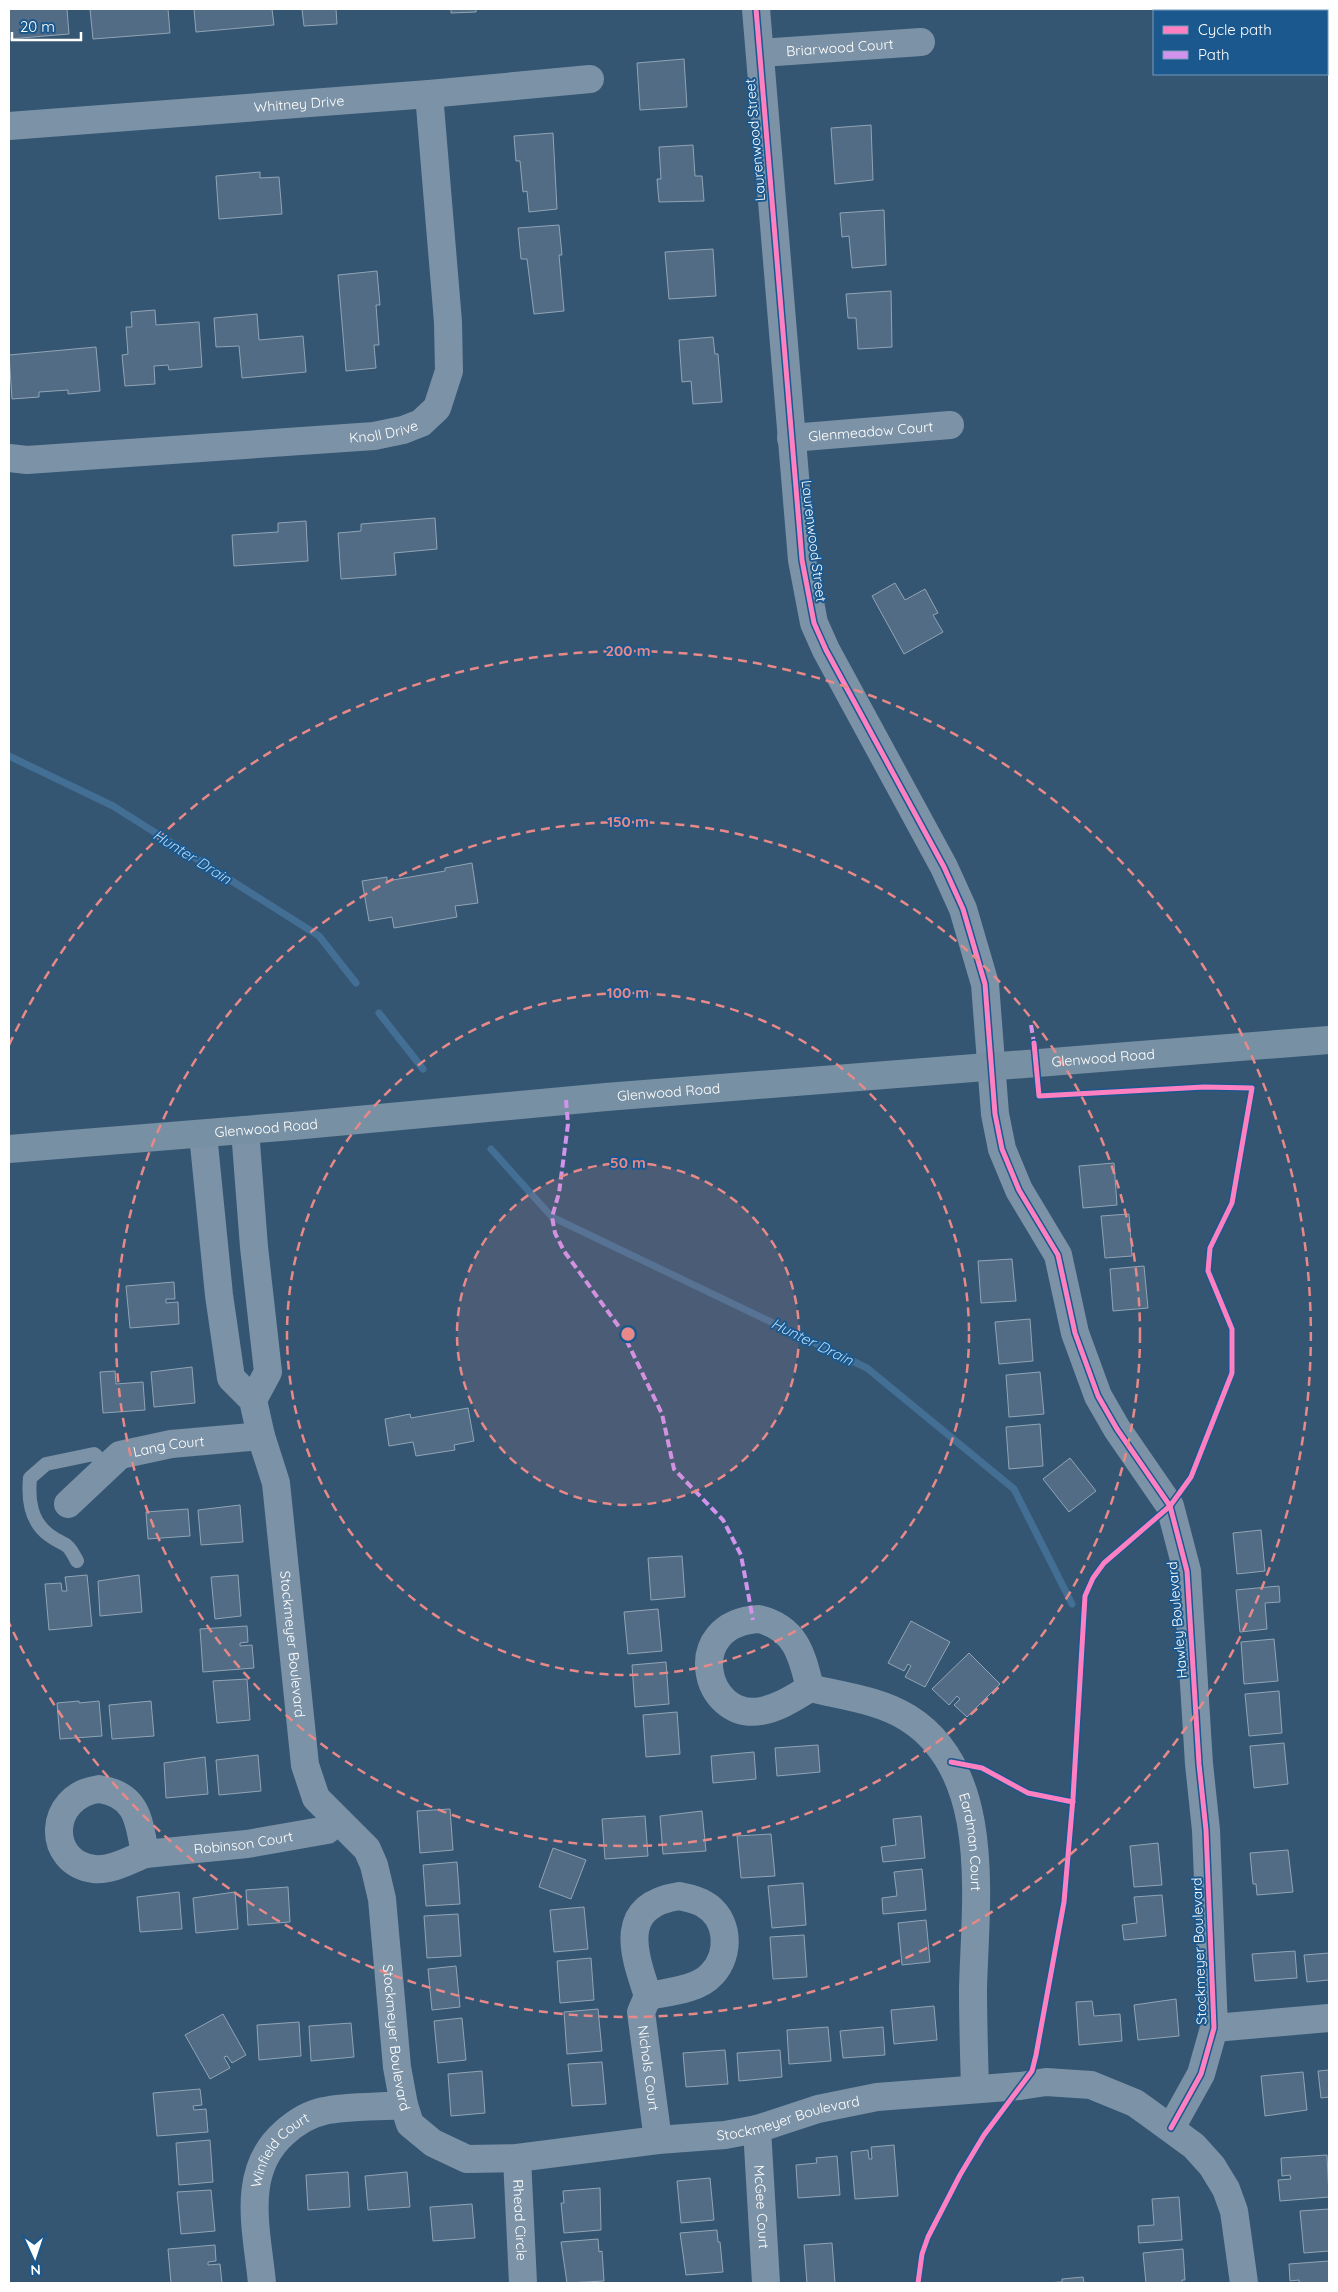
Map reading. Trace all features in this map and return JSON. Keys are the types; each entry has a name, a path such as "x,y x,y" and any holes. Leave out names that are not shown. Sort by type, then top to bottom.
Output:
{"street":[{"name":"Laurenwood Street","path":"756,9 805,585 814,623 839,677 944,867 963,910 985,984 992,1067"},
{"name":"Briarwood Court","path":"760,53 921,42"},
{"name":"Whitney Drive","path":"9,126 429,94 590,79"},
{"name":"Knoll Drive","path":"9,458 27,460 374,436 403,430 421,423 437,408 449,371 448,322 429,94"},
{"name":"Glenmeadow Court","path":"791,438 950,425"},
{"name":"Glenwood Road","path":"9,1149 203,1134 606,1097 1329,1040"},
{"name":"Hawley Boulevard","path":"992,1067 996,1114 1002,1149 1019,1190 1058,1255 1075,1333 1091,1378 1117,1429 1170,1506 1187,1571 1199,1764"},
{"path":"203,1134 218,1281 231,1378 253,1400 268,1372 245,1130"},
{"path":"218,1281 258,1276"},
{"name":"Stockmeyer Boulevard","path":"253,1400 261,1436 276,1483 305,1765 316,1798 367,1849 380,1881 397,2067 404,2105 410,2124 433,2143 466,2159 517,2158 658,2140 725,2135 756,2129 818,2109 858,2100 975,2088 1020,2086 1046,2082 1091,2084 1135,2104 1171,2128 1194,2146 1212,2166 1226,2189 1234,2211 1239,2232 1244,2283"},
{"name":"Lang Court","path":"68,1504 120,1455 171,1444 261,1436"},
{"name":"Eardman Court","path":"810,1688 881,1704 908,1718 940,1747 951,1762 962,1784 970,1814 976,1884 973,1990 975,2088"},
{"name":"Stockmeyer Boulevard","path":"1171,2128 1201,2074 1214,2028 1206,1830 1199,1764"},
{"name":"Robinson Court","path":"146,1854 247,1844 327,1830 337,1820"},
{"name":"Nichols Court","path":"648,1996 641,2012 658,2140"},
{"path":"1214,2028 1329,2018"},
{"name":"Winfield Court","path":"262,2283 254,2190 260,2166 272,2144 296,2123 324,2111 404,2105"},
{"name":"McGee Court","path":"756,2129 766,2283"},
{"name":"Rhead Circle","path":"517,2158 523,2283"}],"lane":[{"path":"76,1561 69,1545 49,1536 38,1524 28,1500 30,1478 46,1464 94,1454 108,1466"}],"building":[{"path":"9,9 67,9 69,34 9,39"},
{"path":"90,9 168,9 170,33 93,39"},
{"path":"194,9 272,9 274,25 196,32"},
{"path":"302,9 336,9 337,24 304,26"},
{"path":"451,9 476,9 476,12 451,13"},
{"path":"1328,19 1329,19 1329,77 1328,68"},
{"path":"684,59 687,107 640,110 637,63"},
{"path":"871,125 873,180 835,184 831,128"},
{"path":"553,133 557,209 529,212 527,191 523,192 520,161 516,161 514,136"},
{"path":"693,145 695,176 702,176 704,201 659,202 657,179 661,179 659,147"},
{"path":"260,172 260,178 279,177 282,214 219,219 216,176"},
{"path":"884,210 886,265 852,268 849,236 842,237 840,213"},
{"path":"559,225 562,255 559,255 564,311 534,314 527,259 521,259 518,228"},
{"path":"713,249 716,296 669,299 665,252"},
{"path":"377,271 380,305 376,305 379,345 374,345 376,368 346,371 338,275"},
{"path":"891,291 892,347 858,349 856,318 848,318 846,294"},
{"path":"155,310 156,325 199,322 202,367 169,370 168,365 154,366 155,384 125,386 122,355 128,354 126,327 132,327 131,312"},
{"path":"257,314 259,340 303,336 306,372 242,378 239,346 216,347 214,318"},
{"path":"713,337 715,354 718,354 722,402 693,404 691,381 682,382 679,340"},
{"path":"96,347 100,391 68,394 68,390 39,392 39,397 12,399 9,355"},
{"path":"435,518 437,549 394,553 396,575 341,579 338,533 361,531 361,524"},
{"path":"306,521 308,561 234,566 232,535 278,532 278,523"},
{"path":"895,583 905,600 925,589 938,613 933,615 943,632 904,654 872,596"},
{"path":"472,863 478,903 455,906 457,917 394,928 392,917 369,921 362,881 387,877 387,881 445,871 445,868"},
{"path":"1114,1163 1117,1205 1083,1208 1079,1166"},
{"path":"1129,1214 1132,1256 1105,1258 1101,1216"},
{"path":"1012,1259 1016,1301 981,1303 978,1261"},
{"path":"1144,1266 1148,1308 1113,1311 1110,1269"},
{"path":"174,1282 175,1299 166,1299 166,1303 178,1302 179,1324 130,1328 126,1286"},
{"path":"1030,1319 1033,1361 999,1364 995,1322"},
{"path":"192,1367 195,1403 154,1407 151,1372"},
{"path":"115,1371 116,1384 143,1382 145,1410 103,1413 100,1372"},
{"path":"1040,1372 1044,1414 1009,1417 1006,1375"},
{"path":"468,1408 474,1441 454,1445 455,1450 416,1456 413,1442 389,1446 385,1419 410,1414 411,1418"},
{"path":"1040,1424 1043,1466 1009,1469 1006,1427"},
{"path":"1070,1458 1096,1491 1069,1512 1043,1479"},
{"path":"240,1505 243,1542 201,1545 198,1510"},
{"path":"188,1509 190,1536 148,1539 146,1512"},
{"path":"1261,1530 1265,1571 1237,1574 1233,1533"},
{"path":"682,1556 685,1597 651,1600 648,1558"},
{"path":"87,1575 92,1626 49,1630 45,1584 61,1583 62,1591 67,1591 65,1577"},
{"path":"139,1575 142,1612 100,1616 98,1581"},
{"path":"238,1575 241,1616 215,1619 211,1577"},
{"path":"1279,1586 1280,1602 1265,1603 1267,1629 1240,1632 1236,1590"},
{"path":"658,1609 662,1651 628,1654 624,1612"},
{"path":"911,1621 950,1642 925,1687 905,1677 911,1666 908,1664 904,1671 888,1663"},
{"path":"247,1626 248,1642 240,1643 240,1646 252,1645 254,1668 203,1672 200,1629"},
{"path":"1274,1639 1278,1681 1244,1684 1241,1642"},
{"path":"969,1653 1000,1684 967,1717 954,1705 960,1699 957,1696 949,1705 932,1689"},
{"path":"666,1662 669,1704 635,1707 632,1665"},
{"path":"247,1679 250,1720 217,1723 213,1681"},
{"path":"1279,1691 1282,1733 1249,1736 1245,1694"},
{"path":"79,1701 79,1703 99,1701 102,1736 60,1739 57,1703"},
{"path":"151,1701 154,1736 112,1739 109,1705"},
{"path":"677,1712 680,1754 646,1757 643,1715"},
{"path":"1284,1743 1288,1784 1254,1788 1250,1746"},
{"path":"818,1745 820,1772 777,1776 775,1748"},
{"path":"754,1752 756,1779 713,1783 711,1756"},
{"path":"258,1755 261,1791 219,1795 216,1760"},
{"path":"205,1757 208,1794 166,1798 164,1763"},
{"path":"450,1809 453,1850 420,1853 417,1811"},
{"path":"702,1811 706,1851 663,1854 660,1816"},
{"path":"645,1816 648,1856 605,1859 602,1819"},
{"path":"921,1816 925,1858 883,1862 881,1847 896,1845 893,1819"},
{"path":"771,1834 775,1876 741,1878 737,1836"},
{"path":"1158,1843 1162,1885 1134,1887 1130,1846"},
{"path":"553,1848 586,1860 571,1899 539,1887"},
{"path":"1288,1850 1293,1892 1257,1895 1256,1884 1253,1884 1250,1853"},
{"path":"457,1862 460,1904 426,1906 423,1865"},
{"path":"922,1869 926,1910 883,1914 882,1898 897,1896 894,1872"},
{"path":"803,1883 806,1925 772,1928 768,1886"},
{"path":"288,1887 290,1922 248,1925 246,1890"},
{"path":"179,1892 182,1929 140,1932 137,1897"},
{"path":"235,1892 238,1929 196,1933 193,1898"},
{"path":"1162,1895 1166,1936 1124,1940 1122,1925 1137,1923 1134,1897"},
{"path":"584,1907 588,1949 554,1952 550,1910"},
{"path":"458,1914 461,1956 427,1958 424,1916"},
{"path":"926,1920 930,1962 902,1965 898,1923"},
{"path":"804,1935 807,1977 773,1979 770,1937"},
{"path":"1295,1951 1297,1978 1255,1981 1252,1954"},
{"path":"1329,1953 1329,1980 1307,1982 1304,1955"},
{"path":"591,1958 594,2000 560,2003 557,1961"},
{"path":"456,1966 460,2007 432,2010 428,1969"},
{"path":"1176,1999 1179,2036 1138,2040 1134,2005"},
{"path":"1092,2001 1094,2016 1120,2014 1122,2041 1079,2045 1076,2002"},
{"path":"934,2006 937,2040 894,2044 891,2010"},
{"path":"598,2009 602,2051 567,2054 564,2012"},
{"path":"223,2014 246,2055 232,2063 227,2056 224,2057 230,2068 210,2079 185,2035"},
{"path":"462,2018 466,2060 438,2063 434,2021"},
{"path":"299,2022 301,2056 259,2060 257,2025"},
{"path":"351,2023 354,2057 311,2061 309,2026"},
{"path":"828,2027 831,2061 789,2064 787,2030"},
{"path":"883,2027 885,2055 843,2058 840,2031"},
{"path":"725,2050 728,2084 686,2087 683,2053"},
{"path":"780,2050 782,2077 739,2081 737,2053"},
{"path":"602,2062 606,2104 572,2106 568,2064"},
{"path":"1329,2070 1329,2097 1321,2098 1318,2071"},
{"path":"482,2071 485,2113 451,2116 448,2074"},
{"path":"1303,2072 1307,2110 1265,2116 1261,2076"},
{"path":"200,2089 202,2105 193,2106 194,2110 206,2109 208,2132 157,2136 153,2093"},
{"path":"210,2140 213,2182 179,2185 176,2143"},
{"path":"894,2145 898,2196 855,2199 851,2152 868,2150 869,2159 872,2159 871,2147"},
{"path":"1327,2155 1329,2197 1280,2201 1278,2180 1291,2179 1290,2175 1282,2176 1281,2158"},
{"path":"837,2156 840,2195 798,2198 796,2165 817,2163 816,2158"},
{"path":"348,2172 350,2207 308,2210 306,2175"},
{"path":"407,2172 410,2207 368,2210 365,2176"},
{"path":"710,2178 714,2220 681,2223 677,2181"},
{"path":"600,2188 601,2230 564,2233 561,2203 564,2203 563,2191"},
{"path":"211,2190 215,2231 181,2234 177,2192"},
{"path":"1179,2197 1182,2240 1139,2243 1138,2226 1154,2225 1152,2199"},
{"path":"472,2204 475,2238 433,2241 430,2207"},
{"path":"1329,2209 1329,2251 1304,2253 1300,2211"},
{"path":"717,2230 723,2272 686,2275 680,2233"},
{"path":"598,2239 599,2252 602,2251 604,2281 567,2283 561,2242"},
{"path":"832,2243 835,2283 807,2283 804,2245"},
{"path":"215,2245 216,2261 208,2262 208,2265 220,2264 222,2283 171,2283 168,2249"},
{"path":"1183,2249 1185,2280 1182,2280 1182,2283 1146,2283 1143,2253"},
{"path":"1329,2261 1329,2283 1299,2283 1299,2280 1290,2281 1289,2264"},
{"path":"1083,2277 1084,2283 1044,2283 1062,2282 1062,2279"}],"waterway":[{"name":"Hunter Drain","path":"9,756 113,806 319,936 356,983"},
{"name":"Hunter Drain","path":"379,1013 423,1069"},
{"name":"Hunter Drain","path":"491,1149 552,1217 867,1368 1014,1489 1072,1604"}],"marked path":[{"path":"1031,1025 1034,1043"},
{"path":"566,1100 568,1124 559,1193 552,1217 555,1233 564,1251 622,1331 662,1414 674,1469 723,1520 741,1555 753,1620"}],"cycle path":[{"path":"756,9 802,560 814,623 826,650 944,867 963,909 985,984 995,1114 1002,1149 1019,1190 1058,1255 1075,1333 1098,1396 1117,1429 1170,1506 1187,1571 1199,1764 1206,1830 1214,2028 1201,2074 1171,2128"},
{"path":"918,2283 922,2254 928,2237 960,2175 984,2135 1032,2071 1036,2055 1064,1902 1073,1798 1085,1596 1093,1578 1104,1563 1170,1506 1191,1477 1232,1373 1232,1329 1208,1271 1210,1248 1232,1203 1252,1088 1204,1087 1039,1096 1034,1043"},
{"path":"951,1762 982,1768 1028,1793 1073,1802"}]}
